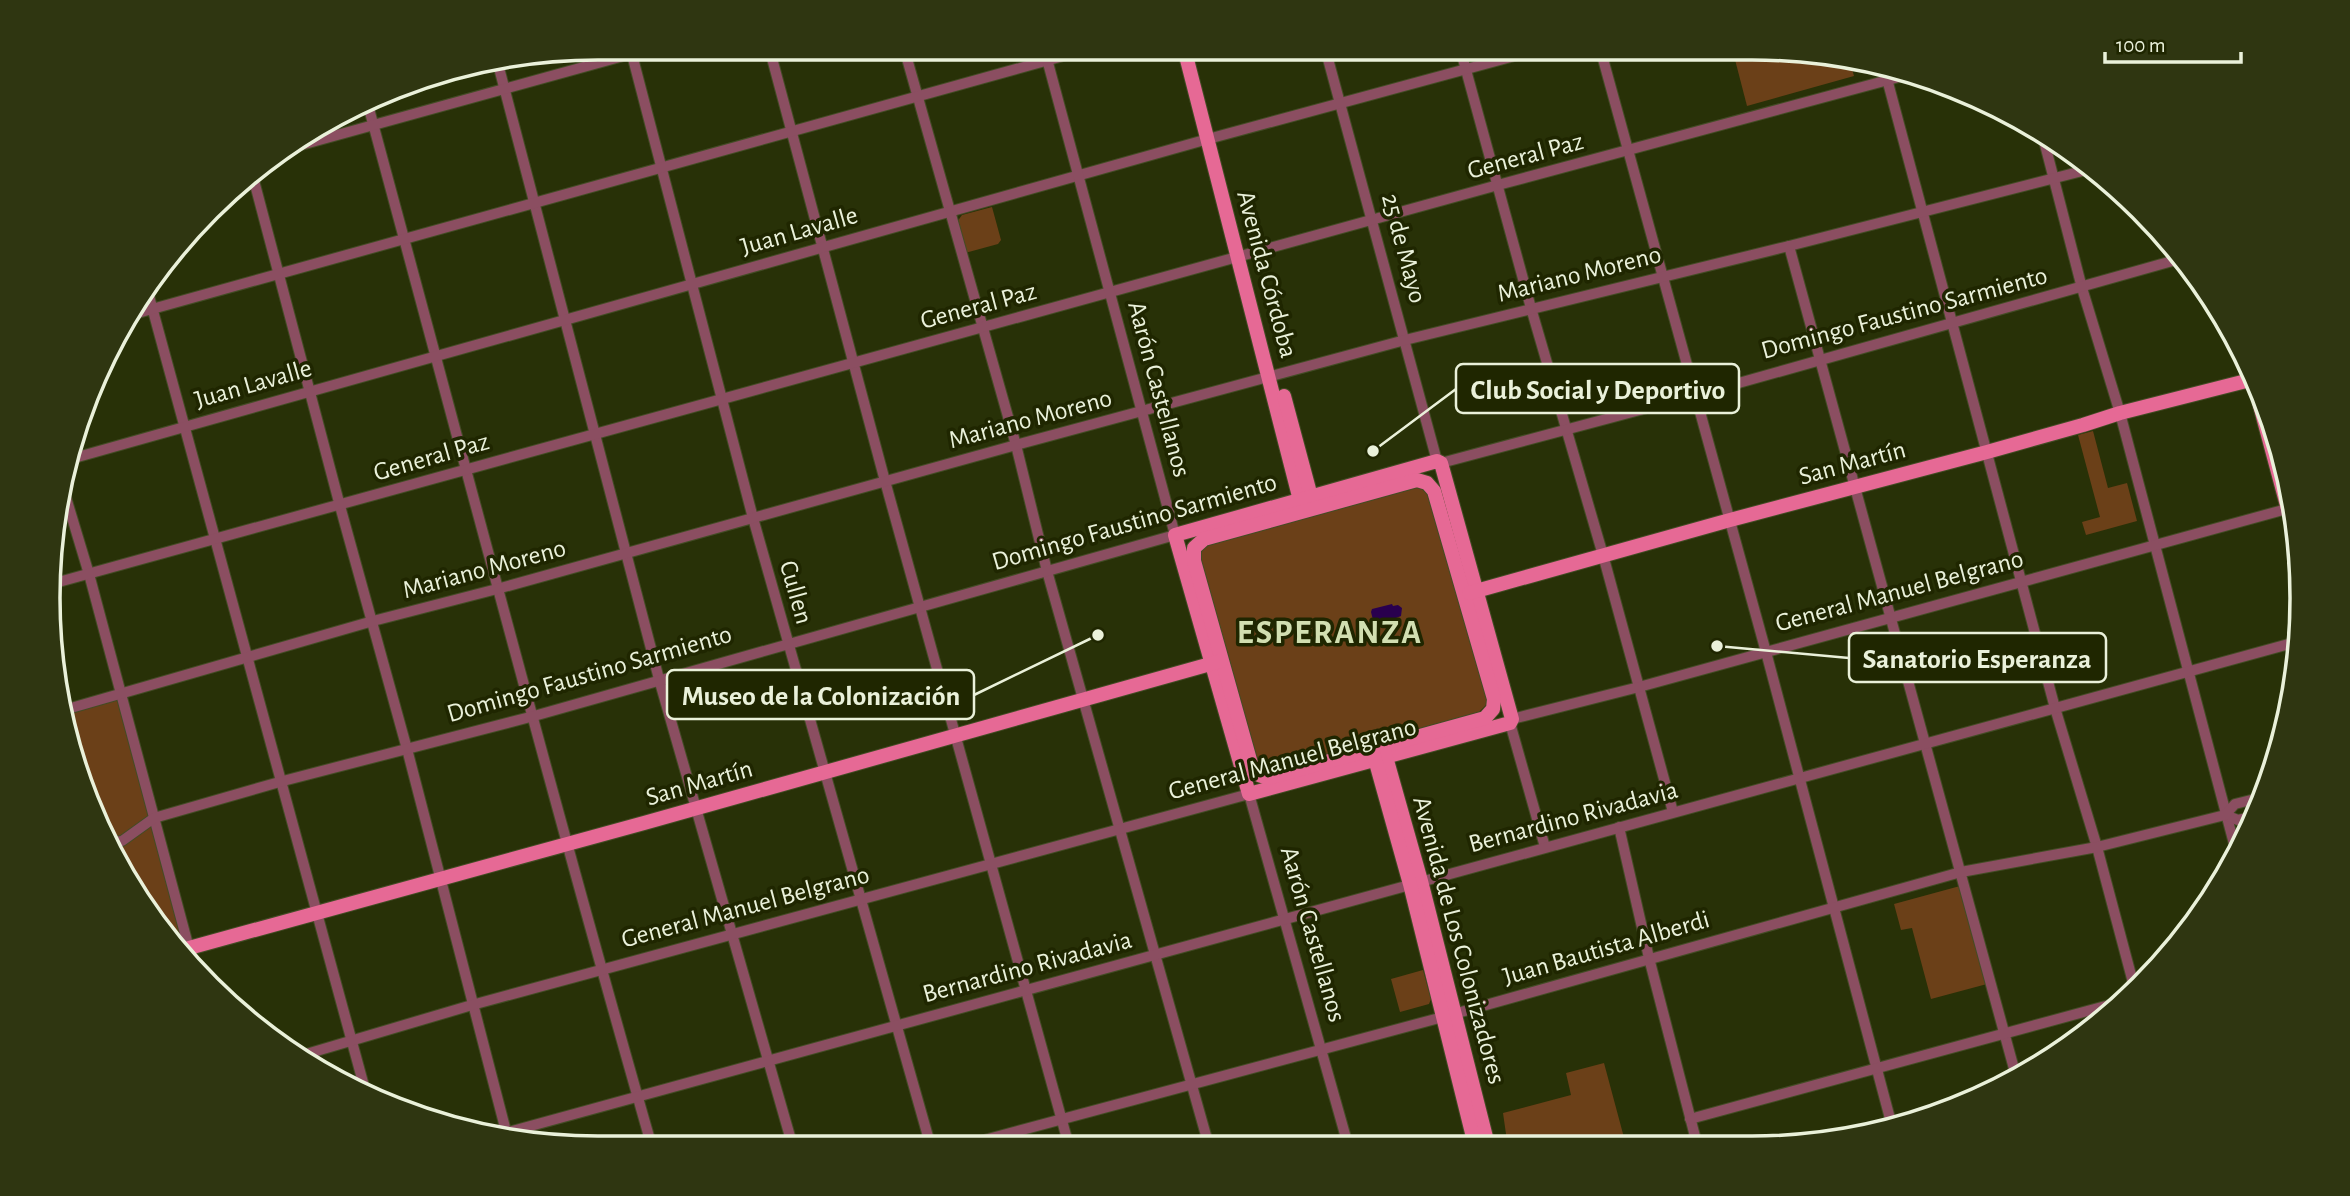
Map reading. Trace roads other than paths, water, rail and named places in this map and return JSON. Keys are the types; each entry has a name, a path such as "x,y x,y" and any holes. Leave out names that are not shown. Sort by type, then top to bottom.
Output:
{"main road":[{"name":"Avenida Córdoba","path":"1188,60 1212,138"},
{"name":"Avenida Córdoba","path":"1196,60 1212,138 1307,504"},
{"name":"San Martín","path":"1470,593 2244,379"},
{"name":"Domingo Faustino Sarmiento","path":"1204,539 1439,462"},
{"name":"25 de Mayo","path":"1439,462 1494,699 1489,714"},
{"name":"Domingo Faustino Sarmiento","path":"1175,535 1417,480 1427,483 1434,491"},
{"name":"25 de Mayo","path":"1434,491 1511,721"},
{"name":"Aarón Castellanos","path":"1175,535 1252,767"},
{"name":"Aarón Castellanos","path":"1204,539 1194,548 1194,561 1249,794"},
{"name":"San Martín","path":"189,947 442,879 1216,662"},
{"name":"General Manuel Belgrano","path":"1249,794 1379,754 1485,718 1489,714"},
{"name":"General Manuel Belgrano","path":"1252,767 1259,775 1268,778 1511,721"},
{"name":"Avenida de Los Colonizadores","path":"1379,754 1448,1015 1473,1136"},
{"name":"Avenida de Los Colonizadores","path":"1448,1015 1485,1136"}],"street":[{"path":"313,142 505,90 601,60"},
{"name":"Cullen","path":"632,60 752,518 928,1136"},
{"path":"773,60 885,481 1066,1136"},
{"path":"908,60 1016,445 1046,571 1206,1136"},
{"path":"142,313 1047,60"},
{"name":"Aarón Castellanos","path":"1047,60 1175,535"},
{"name":"25 de Mayo","path":"1328,60 1439,462"},
{"path":"1463,60 1674,812"},
{"name":"Juan Lavalle","path":"79,457 1212,138 1499,60"},
{"path":"1604,60 1890,1118"},
{"path":"499,69 659,679 790,1136"},
{"path":"1886,77 2055,708 2133,979"},
{"name":"General Paz","path":"60,582 1893,79"},
{"path":"370,110 497,589 649,1136"},
{"path":"2045,147 2082,288 2120,413 2233,840"},
{"name":"Mariano Moreno","path":"71,708 373,621 1405,340 2080,171"},
{"path":"255,183 442,879 505,1128"},
{"path":"1789,246 2014,1068"},
{"name":"Domingo Faustino Sarmiento","path":"1439,462 1696,395 2172,261"},
{"path":"150,299 363,1082"},
{"path":"68,504 189,947"},
{"name":"General Manuel Belgrano","path":"1511,721 2283,510"},
{"name":"Domingo Faustino Sarmiento","path":"118,841 154,818 283,781 534,716 1175,535"},
{"name":"Bernardino Rivadavia","path":"523,1131 1156,954 2288,644"},
{"name":"25 de Mayo","path":"1511,721 1545,847"},
{"name":"Aarón Castellanos","path":"1249,794 1345,1136"},
{"name":"General Manuel Belgrano","path":"310,1053 472,1005 1249,794"},
{"name":"Juan Bautista Alberdi","path":"1000,1136 1961,872 2096,847 2225,815 2235,804 2252,800"},
{"name":"Juan Bautista Alberdi","path":"2225,815 2238,820 2243,819"},
{"path":"1619,827 1695,1136"},
{"path":"1690,1119 2102,1007"}],"place":[{"name":"Club Social y Deportivo","path":"1373,451"},
{"name":"Museo de la Colonización","path":"1098,635"},
{"name":"Sanatorio Esperanza","path":"1717,646"}],"district":[{"name":"ESPERANZA","path":"1330,631"}]}
